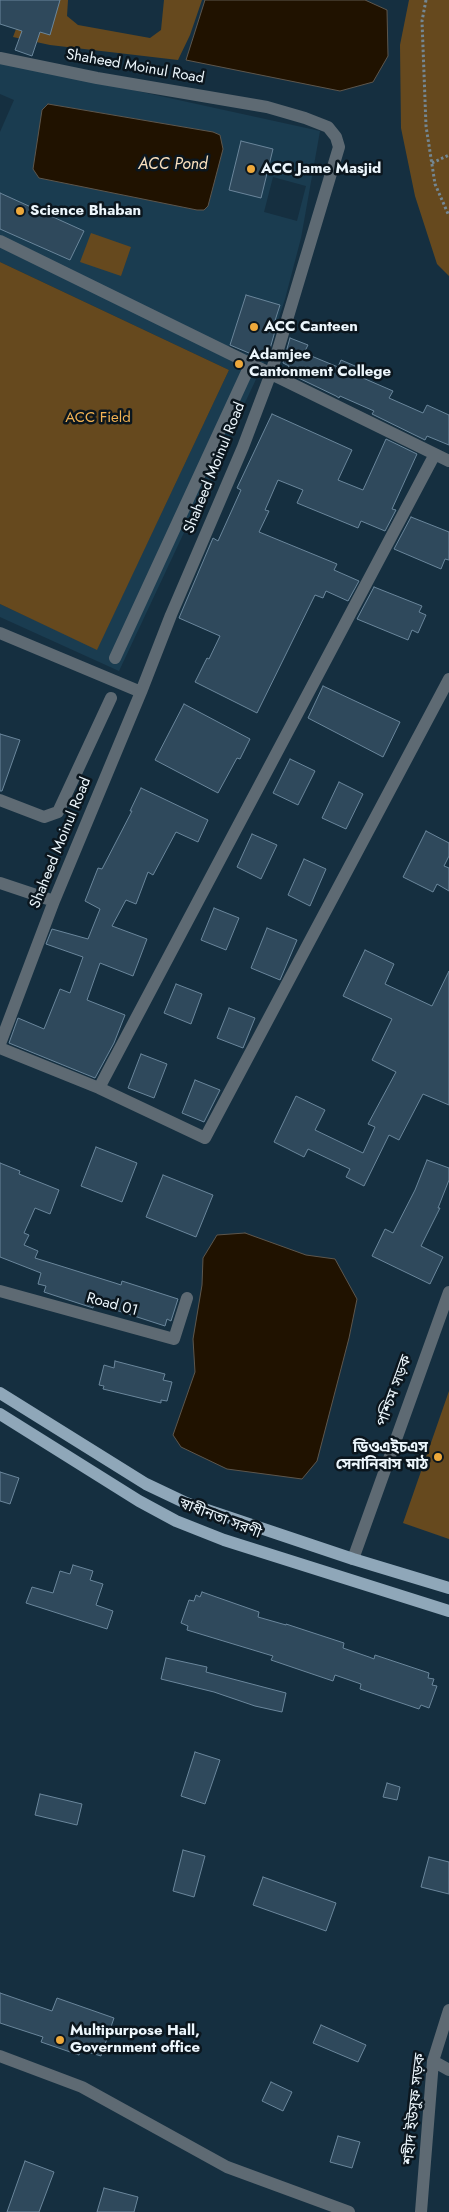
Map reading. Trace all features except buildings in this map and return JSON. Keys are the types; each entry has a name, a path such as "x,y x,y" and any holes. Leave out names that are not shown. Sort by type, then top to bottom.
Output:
{"main road":[{"name":"স্বাধীনতা সরণী","path":"0,1393 146,1484 186,1503 353,1559 449,1588"},
{"name":"স্বাধীনতা সরণী","path":"0,1414 176,1522 224,1540 449,1611"}],"street":[{"name":"Shaheed Moinul Road","path":"0,58 97,78 267,107 328,127 336,137 339,147 338,156 271,373 243,447 171,615 142,692 54,901 0,1046"},
{"path":"0,241 449,461"},
{"path":"116,658 251,363"},
{"path":"99,1088 435,454"},
{"path":"0,633 142,692"},
{"path":"0,1046 99,1088 205,1138 449,680"},
{"path":"0,800 44,817 58,812 111,698"},
{"path":"0,883 54,901"},
{"name":"Road 01","path":"0,1291 174,1339 187,1298"},
{"name":"পশ্চিম সড়ক","path":"353,1559 448,1298"},
{"name":"শহীদ ইউসুফ সড়ক","path":"421,2212 433,2061 449,2010"},
{"path":"0,2056 82,2087 227,2167 349,2212"},
{"path":"433,2061 449,2070"}],"path":[{"path":"426,0 422,20 426,126 435,184 449,216"},
{"path":"432,163 449,155"}],"shaded area":[{"name":"Adamjee Cantonment College","path":"0,61 320,131 301,238 285,299 265,360 119,671 0,617 0,604 97,649 229,370 0,262 0,229 70,260 83,231 0,193 0,132 14,100 0,94","holes":["49,104 213,132 220,135 204,210 43,179","241,141 273,149 261,198 229,190","273,177 306,186 297,221 264,212","246,295 280,306 263,359 229,348"]}],"green space":[{"path":"27,0 68,0 67,16 78,25 150,38 161,30 164,0 202,0 190,35 178,60 50,45 13,37"},
{"path":"409,0 449,0 449,276 437,264 415,196 401,128 400,45"},
{"path":"91,233 131,247 121,276 80,262"},
{"name":"ACC Field","path":"0,262 229,370 97,650 0,604"},
{"name":"ডিওএইচএস সেনানিবাস মাঠ","path":"449,1391 449,1539 403,1523"}],"water":[{"path":"205,0 365,0 387,10 388,56 373,82 340,91 186,60"},
{"name":"ACC Pond","path":"48,104 213,132 220,135 223,149 208,206 204,210 197,210 39,178 33,169 42,110"},
{"path":"245,1233 306,1255 335,1259 357,1299 349,1338 317,1461 302,1479 227,1469 181,1447 173,1435 195,1372 193,1339 202,1285 203,1258 217,1235"}],"place":[{"name":"ACC Jame Masjid","path":"251,169"},
{"name":"Science Bhaban","path":"20,211"},
{"name":"ACC Canteen","path":"254,327"},
{"name":"Adamjee Cantonment College","path":"239,364"},
{"name":"ডিওএইচএস সেনানিবাস মাঠ","path":"438,1457"},
{"name":"Multipurpose Hall, Government office","path":"60,2040"}]}
